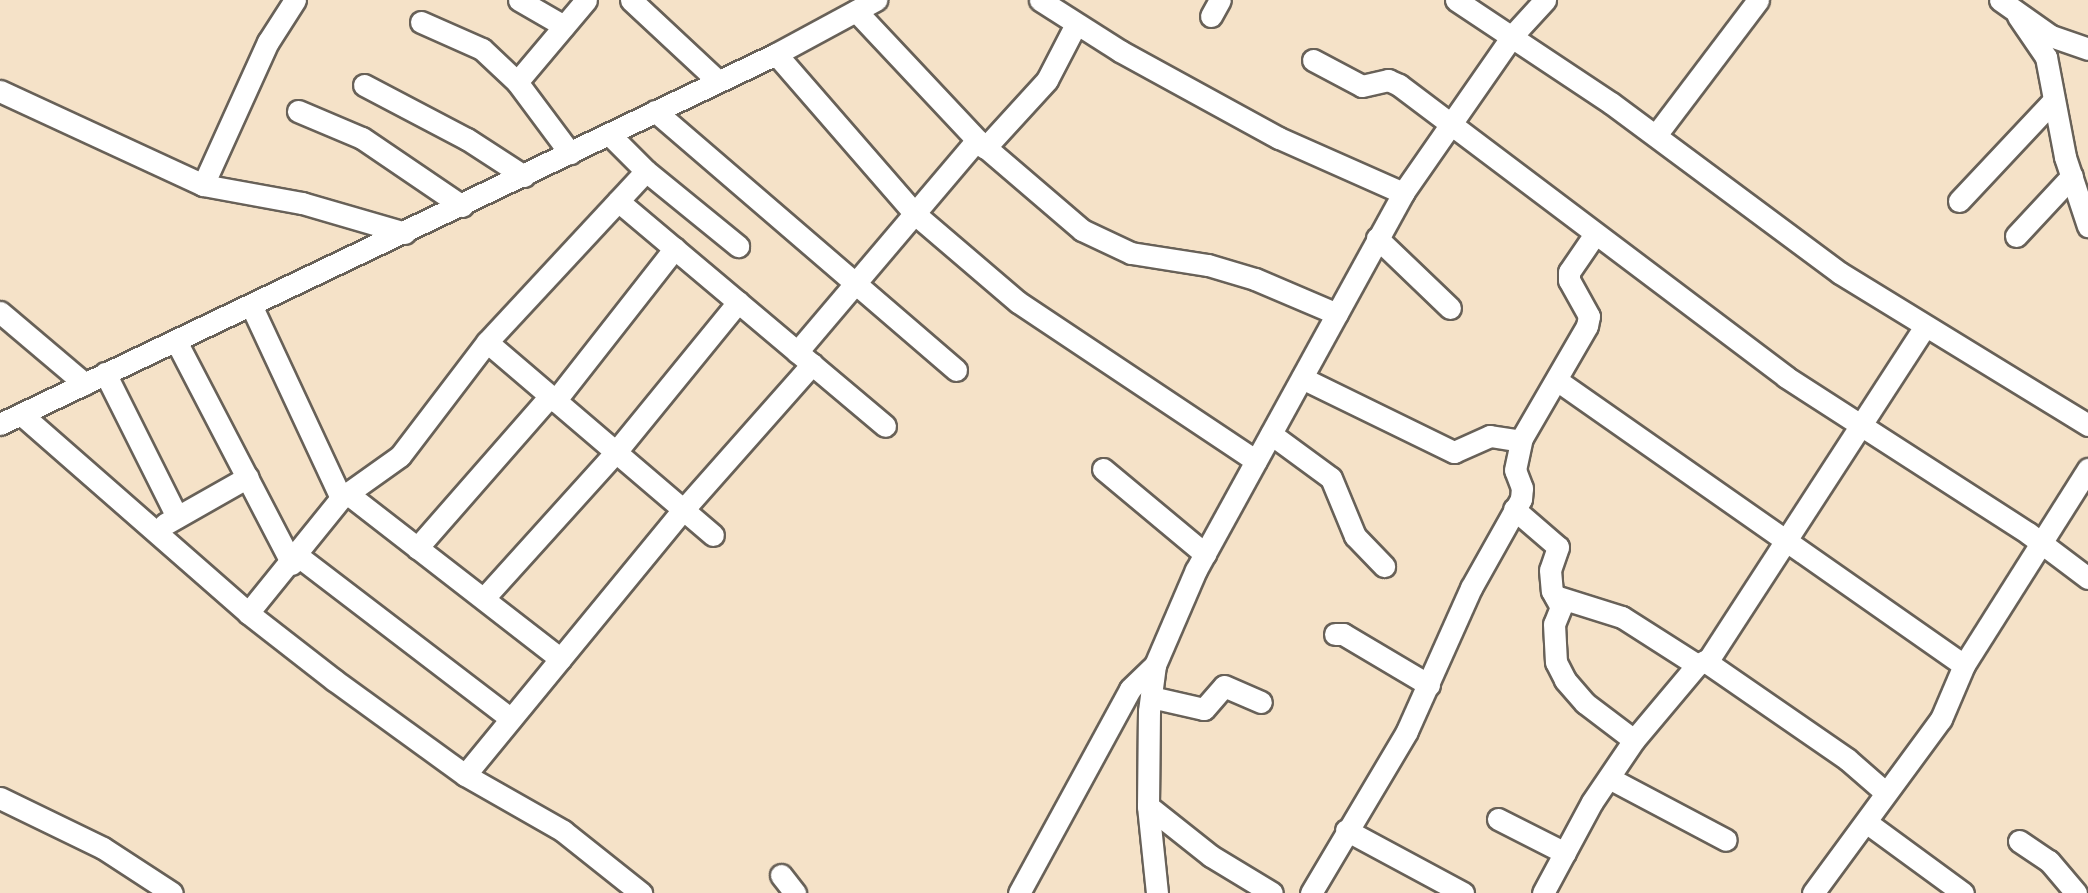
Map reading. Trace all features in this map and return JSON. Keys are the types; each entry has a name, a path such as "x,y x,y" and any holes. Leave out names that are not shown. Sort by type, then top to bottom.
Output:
{"street":[{"path":"203,185 268,42 295,0"},
{"path":"519,0 564,26"},
{"path":"517,82 586,0"},
{"path":"631,0 718,81"},
{"path":"0,424 524,176 776,54 876,0"},
{"path":"1040,0 1076,24 1291,144 1404,193"},
{"path":"1456,0 1656,135 1840,273 2088,425"},
{"path":"1157,893 1148,806 1151,697 1155,665 1205,554 1377,238 1450,124 1512,36 1545,0"},
{"path":"1656,135 1758,0"},
{"path":"2000,0 2018,16 2051,36 2088,49"},
{"path":"856,11 981,144 1067,220 1106,244 1131,253 1236,273 1336,314"},
{"path":"2018,16 2046,57 2053,101 2071,176 2088,226"},
{"path":"421,22 482,49 517,82 570,153"},
{"path":"465,775 683,510 804,358 856,284 915,214 981,144 1047,80 1076,24"},
{"path":"776,54 915,214 1046,322 1256,461"},
{"path":"1313,61 1362,86 1393,82 1693,310 1860,426 2028,533 2039,545 2088,578"},
{"path":"364,85 467,139 524,176"},
{"path":"0,92 203,185 302,203 405,233"},
{"path":"1959,201 2053,101"},
{"path":"298,111 362,138 462,206"},
{"path":"655,111 956,370"},
{"path":"609,134 646,171 738,246"},
{"path":"248,613 295,560 345,496 400,457 487,342 646,171"},
{"path":"2016,236 2071,176"},
{"path":"618,201 885,426"},
{"path":"1311,893 1429,685 1471,588 1523,494 1514,470 1520,441 1558,381 1587,327 1589,316 1569,281 1569,272 1595,234"},
{"path":"1377,238 1450,308"},
{"path":"417,548 552,398 674,248"},
{"path":"484,598 615,453 738,302"},
{"path":"251,304 345,496 484,598 561,659"},
{"path":"0,312 85,384"},
{"path":"1544,893 1633,740 1701,663 1785,542 1925,327"},
{"path":"176,341 295,560 511,719"},
{"path":"487,342 713,536"},
{"path":"104,373 177,517"},
{"path":"1302,378 1454,452 1490,436 1520,441"},
{"path":"1558,381 1964,665"},
{"path":"21,414 248,613 465,775 564,831 641,893"},
{"path":"1271,434 1331,478 1355,536 1384,566"},
{"path":"1103,469 1205,554"},
{"path":"1813,893 1941,719 1964,665 2088,469"},
{"path":"154,530 248,477"},
{"path":"1514,509 1558,547 1550,570 1555,596 1561,607 1554,624 1556,662 1565,680 1585,703 1633,740"},
{"path":"1555,596 1622,617 1701,663 1847,759 1885,792"},
{"path":"1335,634 1343,634 1429,685"},
{"path":"1019,893 1130,689 1155,665"},
{"path":"1151,697 1204,709 1224,686 1261,702"},
{"path":"1609,778 1726,840"},
{"path":"0,798 103,848 172,893"},
{"path":"1148,806 1211,856 1272,893"},
{"path":"1498,819 1565,853"},
{"path":"1866,822 1964,893"},
{"path":"1346,830 1463,893"},
{"path":"2019,841 2049,861 2076,893"},
{"path":"780,875 795,893"}]}
